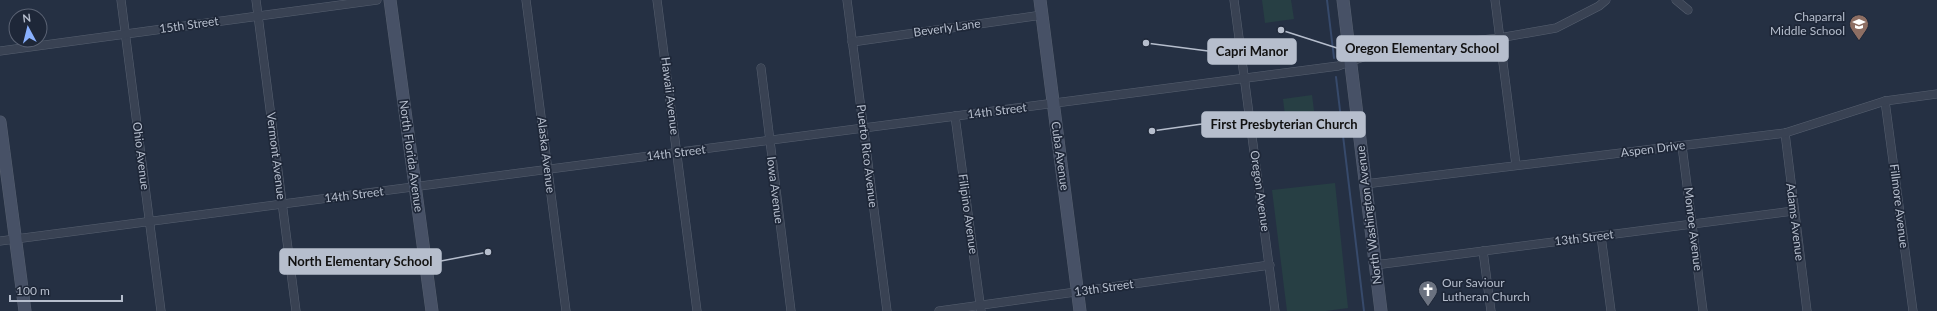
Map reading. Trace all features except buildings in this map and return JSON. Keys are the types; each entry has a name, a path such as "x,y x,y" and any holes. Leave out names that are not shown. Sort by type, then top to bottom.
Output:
{"main road":[{"name":"North Florida Avenue","path":"390,0 432,311"},
{"name":"Cuba Avenue","path":"1040,0 1080,311"},
{"name":"North Washington Avenue","path":"1343,0 1381,311"},
{"path":"0,122 25,311"}],"street":[{"name":"Ohio Avenue","path":"121,0 161,311"},
{"name":"Vermont Avenue","path":"256,0 296,311"},
{"name":"15th Street","path":"0,51 377,0"},
{"name":"Alaska Avenue","path":"526,0 566,311"},
{"name":"Hawaii Avenue","path":"657,0 697,311"},
{"name":"Puerto Rico Avenue","path":"847,0 887,311"},
{"name":"Oregon Avenue","path":"1234,0 1275,311"},
{"path":"1495,0 1516,165"},
{"name":"14th Street","path":"0,241 1338,66 1377,52 1500,38 1556,28 1599,6 1606,0"},
{"path":"1676,0 1688,10"},
{"name":"Beverly Lane","path":"852,42 1042,15"},
{"name":"Iowa Avenue","path":"761,68 768,141 791,311"},
{"name":"Aspen Drive","path":"1365,184 1785,133 1885,100 1937,94"},
{"name":"Fillmore Avenue","path":"1885,100 1913,311"},
{"name":"Filipino Avenue","path":"955,116 980,308"},
{"name":"Adams Avenue","path":"1785,133 1793,210 1807,311"},
{"name":"Monroe Avenue","path":"1682,146 1703,311"},
{"name":"13th Street","path":"1375,265 1793,210"},
{"path":"1601,236 1611,311"},
{"path":"1483,251 1491,311"},
{"name":"13th Street","path":"938,311 980,308 1078,292 1270,265"}],"green space":[{"path":"1262,0 1291,0 1294,19 1265,23"},
{"path":"1312,95 1314,111 1285,115 1283,99"},
{"path":"1335,183 1348,308 1326,311 1287,311 1272,190"}],"waterway":[{"path":"1327,0 1334,58"},
{"path":"1336,77 1364,311"}],"place":[{"name":"Oregon Elementary School","path":"1281,30"},
{"name":"Chaparral Middle School","path":"1859,41"},
{"name":"Capri Manor","path":"1146,43"},
{"name":"First Presbyterian Church","path":"1152,131"},
{"name":"North Elementary School","path":"488,252"},
{"name":"Our Saviour Lutheran Church","path":"1428,307"}]}
